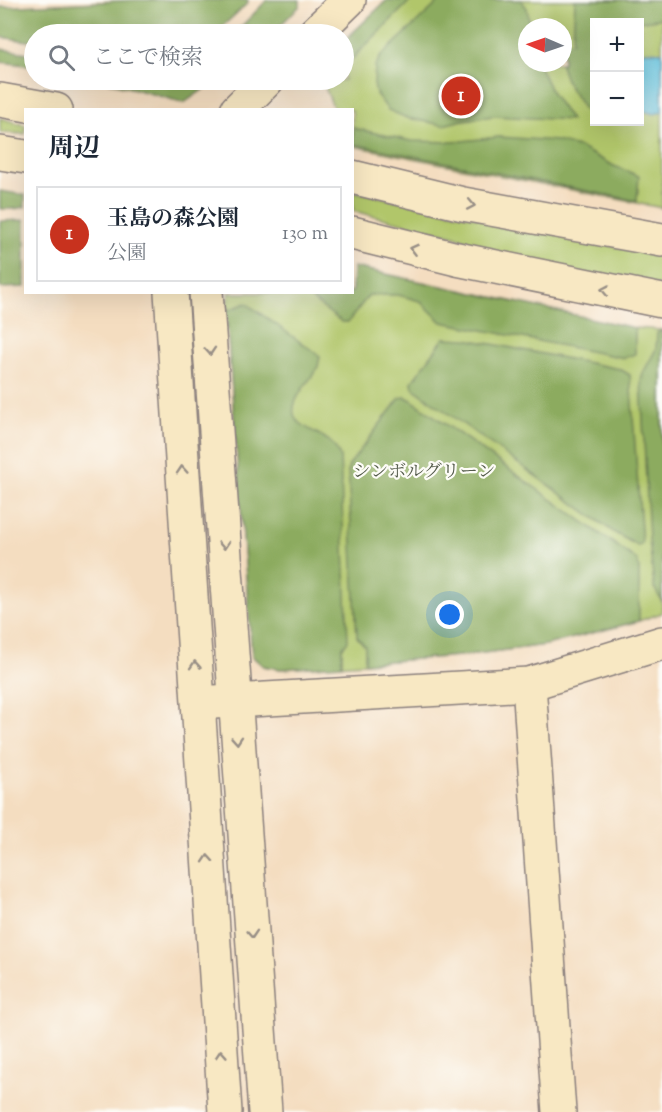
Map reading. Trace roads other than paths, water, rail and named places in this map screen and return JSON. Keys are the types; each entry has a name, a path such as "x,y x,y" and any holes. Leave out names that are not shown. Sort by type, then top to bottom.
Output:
{"street":[{"path":"324,24 349,0"},
{"path":"239,108 257,90"},
{"path":"0,100 45,108"},
{"path":"0,153 24,157"},
{"path":"354,177 463,204 662,240"},
{"path":"354,233 457,259 662,302"},
{"path":"171,294 225,1112"},
{"path":"206,294 265,1112"},
{"path":"198,704 529,684 662,643"},
{"path":"529,684 559,1112"}],"water":[{"path":"644,52 662,52 662,112 654,114 644,111"}],"place":[{"name":"玉島の森公園","path":"461,96"}],"park label":[{"name":"シンボルグリーン","path":"424,473"}]}
